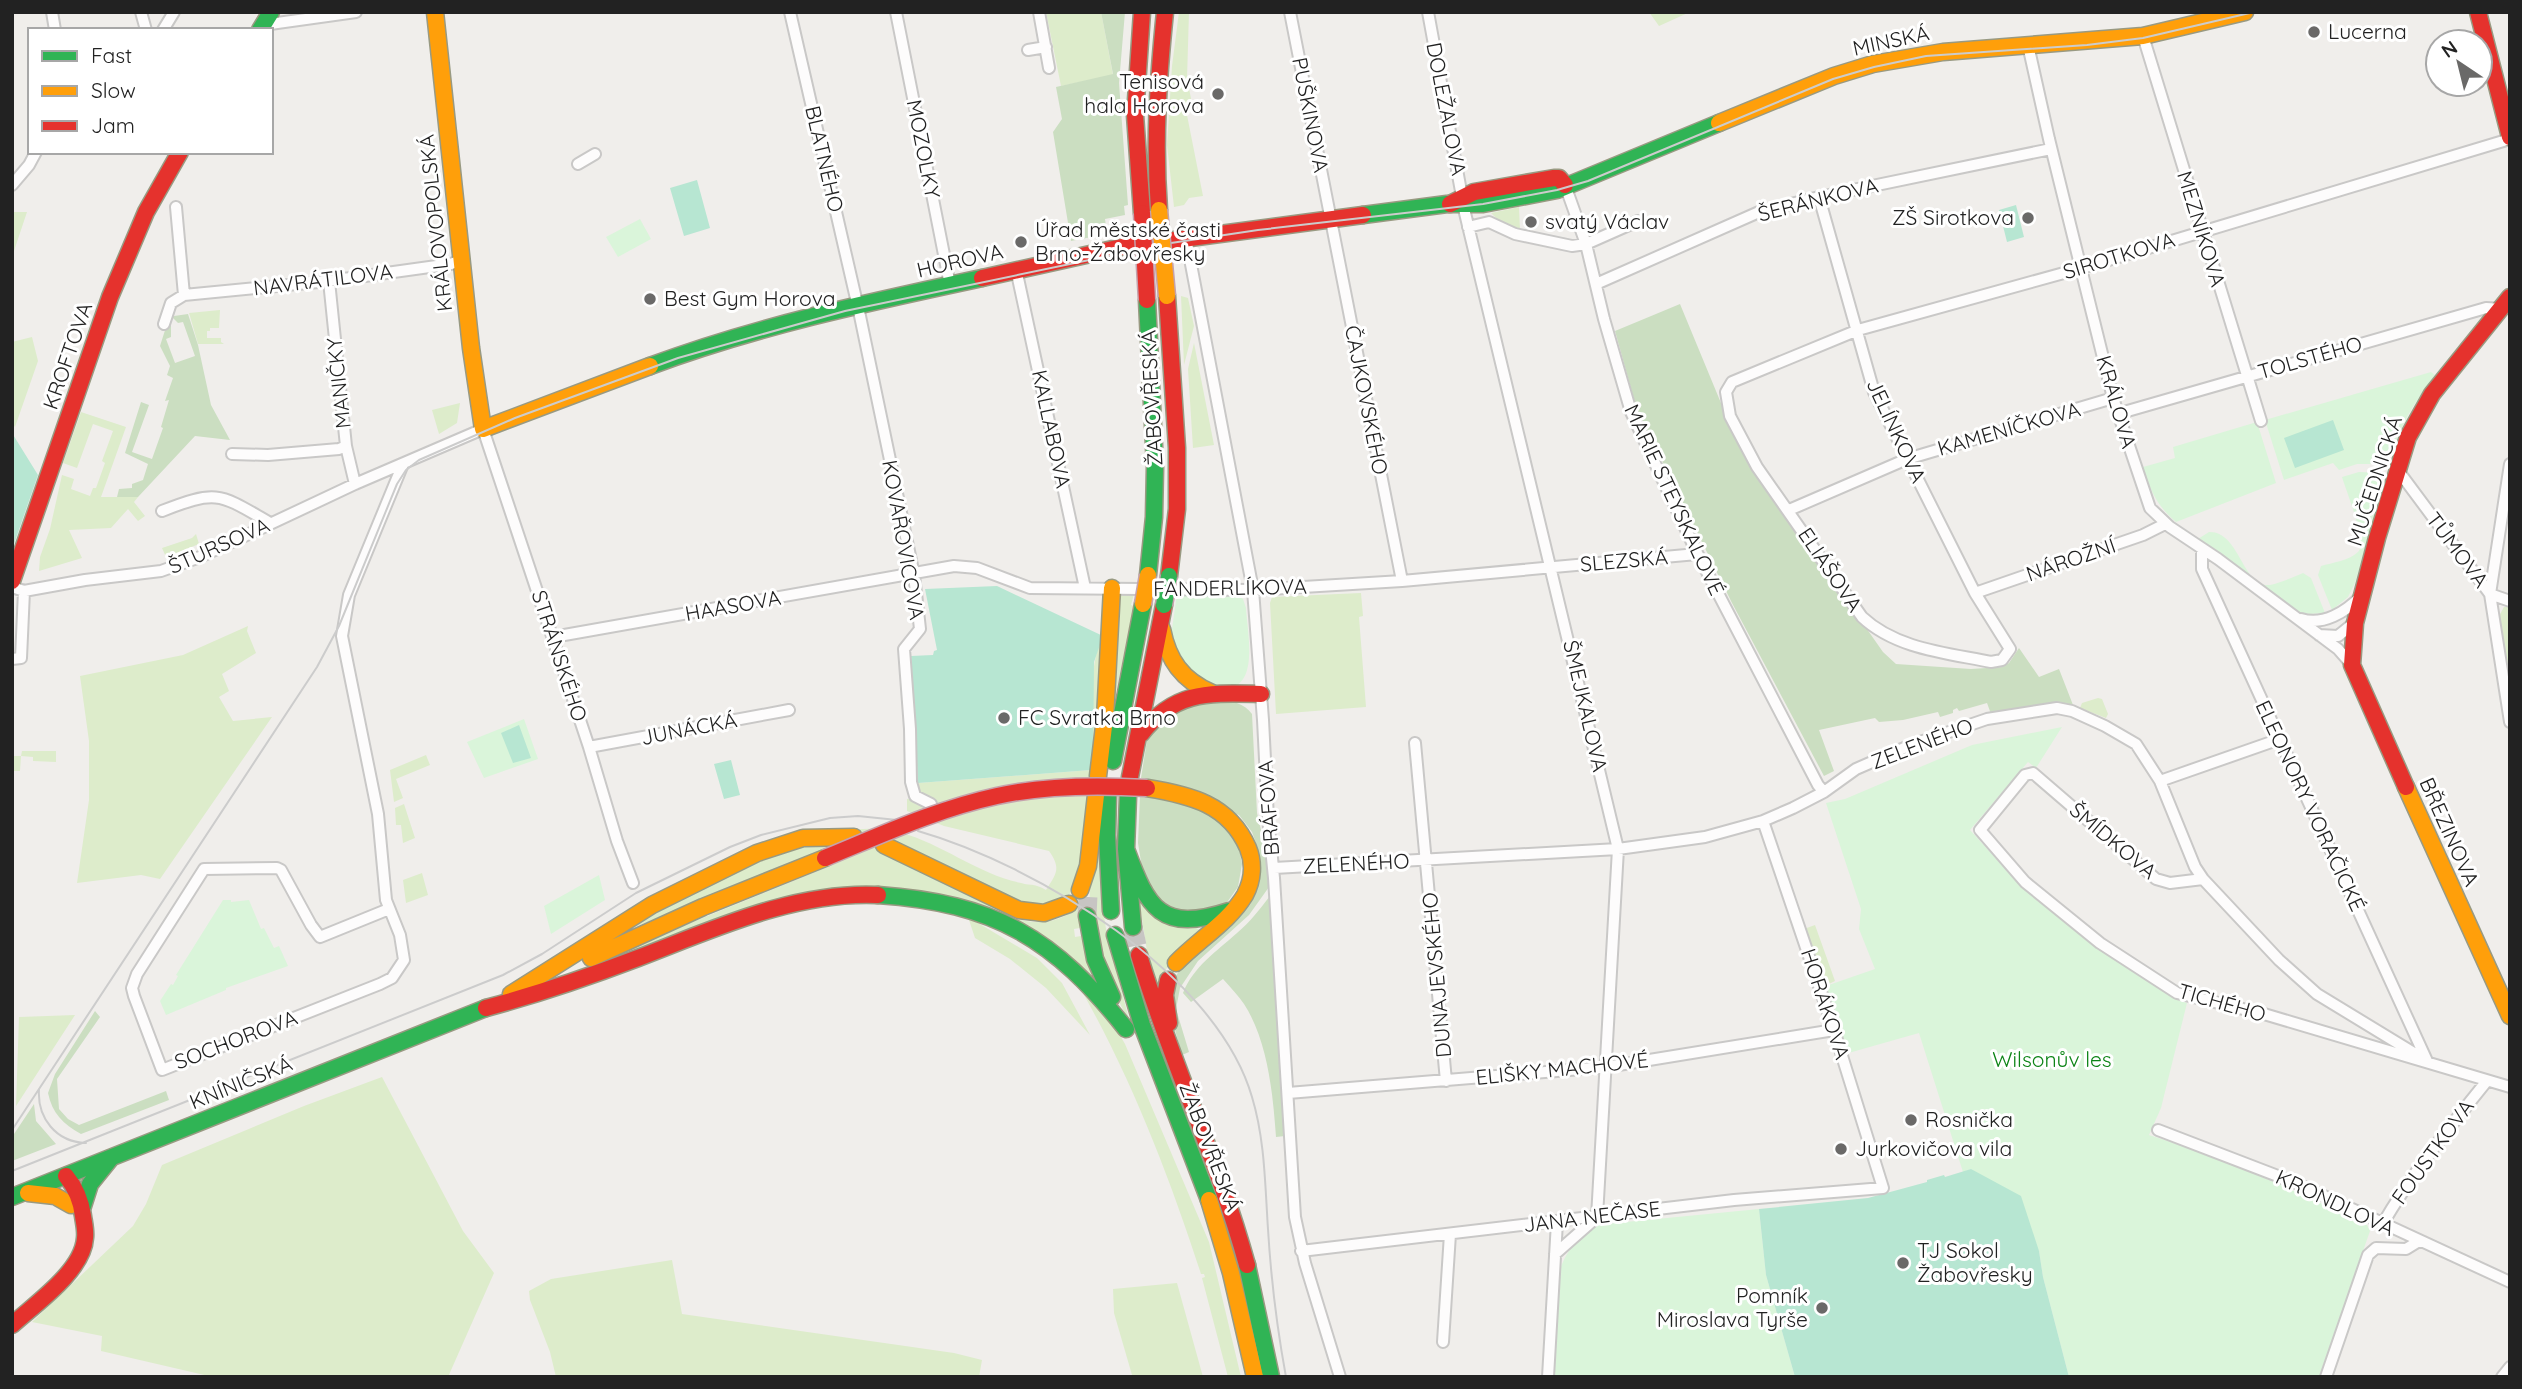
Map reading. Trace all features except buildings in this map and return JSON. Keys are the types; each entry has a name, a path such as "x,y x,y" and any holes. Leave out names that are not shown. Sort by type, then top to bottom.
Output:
{"main road":[{"name":"KRÁLOVOPOLSKÁ","path":"435,12 461,260 483,429"},
{"name":"ŽABOVŘESKÁ","path":"1102,754 1104,776 1143,604 1154,517 1155,467 1135,116 1142,12"},
{"name":"ŽABOVŘESKÁ","path":"1130,778 1161,623 1177,509 1177,448 1155,154 1157,85 1165,12"},
{"name":"MINSKÁ","path":"1458,202 1483,204 1557,190 1833,76 1873,64 1943,52 2143,36 2200,18 2245,12"},
{"path":"2478,12 2510,138"},
{"name":"KROFTOVA","path":"18,586 109,300 143,218 179,154"},
{"name":"HOROVA","path":"483,429 699,348 858,305 1122,247 1458,202"},
{"name":"MUČEDNICKÁ","path":"2352,665 2355,622 2361,595 2408,437 2426,403 2506,303"},
{"path":"1102,754 1112,588"},
{"path":"1161,623 1168,654 1180,673 1193,685 1212,693"},
{"name":"BŘEZINOVA","path":"2352,665 2510,1016"},
{"path":"1135,743 1153,716 1166,706 1189,697 1212,693 1261,694"},
{"path":"1102,754 1124,697"},
{"path":"486,1008 619,944 945,811 998,796 1055,787 1091,785 1184,793 1226,814 1237,824 1248,846 1252,869 1248,890 1220,925 1176,963"},
{"path":"1084,893 1102,795 1111,911"},
{"path":"1128,796 1126,849 1133,928"},
{"path":"486,1008 694,882 776,846 824,836 854,837"},
{"path":"884,845 1019,910 1042,914 1069,904"},
{"path":"1126,849 1138,884 1146,897 1172,919 1199,922 1233,910"},
{"path":"486,1008 547,992 684,940 813,900 840,895 877,894 961,907 993,918 1030,936 1061,956 1084,977 1126,1029"},
{"path":"1087,916 1095,959 1126,1029 1152,1081 1179,1121"},
{"name":"ŽABOVŘESKÁ","path":"1115,935 1133,1004 1206,1192 1227,1254 1255,1377"},
{"name":"ŽABOVŘESKÁ","path":"1139,955 1157,1019 1229,1207 1246,1263 1271,1377"},
{"path":"1168,980 1165,995 1180,1079"},
{"name":"KNÍNIČSKÁ","path":"19,1195 486,1008"},
{"path":"79,1210 90,1184 112,1157"},
{"path":"12,1325 64,1276 81,1256 85,1241 79,1210 65,1191 66,1176"},
{"path":"19,1195 55,1196 79,1210"}],"street":[{"path":"164,28 174,12"},
{"path":"265,22 356,12"},
{"name":"BLATNÉHO","path":"790,12 858,305"},
{"name":"MOZOLKY","path":"896,12 950,285"},
{"path":"1039,12 1049,68"},
{"name":"PUŠKINOVA","path":"1290,12 1329,219"},
{"name":"DOLEŽALOVA","path":"1427,12 1458,202"},
{"name":"MEZNÍKOVA","path":"2143,36 2261,421"},
{"name":"KRÁLOVA","path":"2028,45 2113,398 2153,513 2338,649 2352,665"},
{"path":"1028,50 1045,47"},
{"name":"SIROTKOVA","path":"1732,382 1858,330 2082,268 2510,138"},
{"name":"ŠERÁNKOVA","path":"1596,284 1759,212 2051,149"},
{"path":"12,186 35,154"},
{"path":"579,164 595,155"},
{"name":"MARIE STEYSKALOVÉ","path":"1565,185 1586,244 1631,412 1697,554 1824,792"},
{"name":"JELÍNKOVA","path":"1819,197 1874,392 1975,593 2010,649"},
{"name":"ŠMEJKALOVA","path":"1458,202 1468,227 1618,849 1597,1217"},
{"path":"164,324 171,303 184,295 176,207"},
{"name":"ČAJKOVSKÉHO","path":"1329,219 1402,581"},
{"path":"1468,227 1489,222 1522,236 1573,246 1586,244 1638,221"},
{"name":"BRÁFOVA","path":"1186,238 1253,590 1268,818 1274,868 1295,1217 1301,1251 1340,1377"},
{"name":"NAVRÁTILOVA","path":"184,295 329,281 451,264 461,260"},
{"name":"KALLABOVA","path":"1016,270 1085,588"},
{"name":"MANIČKY","path":"329,281 346,446 355,484"},
{"name":"TOLSTÉHO","path":"2118,414 2506,303"},
{"name":"KOVAŘOVICOVA","path":"858,305 914,575 920,629 904,649 911,741 911,782 915,796 931,804"},
{"name":"ELIÁŠOVA","path":"1732,382 1726,392 1730,416 1757,467 1862,617 1873,628 1902,643 1991,662 2002,660 2010,649"},
{"name":"KAMENÍČKOVA","path":"1789,510 1907,458 2113,398"},
{"name":"ŠTURSOVA","path":"18,586 161,571 200,557 355,484 483,429"},
{"name":"STRÁNSKÉHO","path":"483,429 633,883"},
{"path":"232,454 279,454 339,449 346,446"},
{"name":"SOCHOROVA","path":"389,909 320,937 281,870 204,869 137,974 132,988 135,1003 162,1070 392,978 404,960 400,935 386,900 378,814 342,636 349,595 403,464"},
{"path":"2510,464 2490,594 2510,601"},
{"name":"TŮMOVA","path":"2397,469 2490,594 2510,722"},
{"path":"162,511 190,500 212,496 231,500 270,523"},
{"name":"NÁROŽNÍ","path":"1975,593 2143,535 2165,524"},
{"name":"ELEONORY VORAČICKÉ","path":"2202,549 2202,569 2427,1061"},
{"name":"SLEZSKÁ","path":"1551,567 1697,554"},
{"name":"FANDERLÍKOVA","path":"914,575 954,566 977,568 1030,588 1253,590 1402,581 1551,567"},
{"name":"HAASOVA","path":"553,637 914,575"},
{"path":"12,587 18,586 20,658 12,659"},
{"path":"2298,619 2309,622 2337,615 2361,595"},
{"path":"2317,634 2325,637 2338,636 2355,622"},
{"name":"ZELENÉHO","path":"1274,868 1618,849 1705,837 1763,821 1824,792 1856,769 1911,745 1987,719 2057,708 2072,711 2136,744 2160,780 2189,856 2203,879 2279,960 2317,994 2427,1061"},
{"name":"JUNÁCKÁ","path":"589,747 789,710"},
{"path":"2160,780 2280,739"},
{"name":"DUNAJEVSKÉHO","path":"1415,743 1446,1081"},
{"name":"TICHÉHO","path":"2033,773 2025,775 1980,830 2025,882 2100,943 2182,995 2264,1014 2510,1087"},
{"name":"ŠMÍDKOVA","path":"2033,773 2156,879 2170,883 2203,879"},
{"name":"HORÁKOVA","path":"1763,821 1834,1030 1882,1184"},
{"name":"ELIŠKY MACHOVÉ","path":"1288,1093 1606,1067 1834,1030"},
{"name":"FOUSTKOVA","path":"2382,1224 2434,1146 2486,1082"},
{"name":"KRONDLOVA","path":"2158,1130 2296,1183 2510,1282"},
{"name":"JANA NEČASE","path":"1301,1251 1882,1184"},
{"path":"1555,1254 1597,1217"},
{"path":"1548,1377 1558,1222"},
{"path":"1444,1342 1450,1234"},
{"path":"2326,1377 2368,1255 2376,1248 2406,1249 2418,1241"},
{"path":"2502,1377 2510,1367"}],"green space":[{"path":"1046,12 1101,12 1113,75 1061,86"},
{"path":"1101,12 1125,12 1119,83 1128,205 1124,206 1125,215 1105,219 1107,234 1071,241 1053,132 1062,119 1056,87 1113,74"},
{"path":"1179,12 1189,12 1187,79 1193,108 1186,110 1203,196 1189,198 1184,205 1174,207 1167,145 1172,66"},
{"path":"1649,12 1690,12 1659,26"},
{"path":"697,180 710,228 684,236 670,188"},
{"path":"2016,205 2024,237 2007,242 1999,210"},
{"path":"1519,207 1520,230 1499,221 1491,213"},
{"path":"12,212 27,212 12,257"},
{"path":"640,219 651,239 618,257 606,237"},
{"path":"1181,296 1188,298 1194,326 1184,365"},
{"path":"1680,304 1728,420 1749,461 1883,652 1896,664 1971,669 2002,667 2009,663 2019,648 2039,677 2059,669 2073,705 1991,714 1987,703 1959,711 1957,708 1953,713 1940,717 1938,712 1903,720 1879,722 1875,718 1819,730 1834,771 1824,776 1732,603 1637,410 1615,331"},
{"path":"173,308 174,316 188,314 211,405 230,440 195,436 138,497 117,497 119,489 132,488 132,484 143,480 148,464 125,453 141,402 149,405 132,452 152,459 163,428 161,427 169,400 165,401 173,378 167,375 170,366 160,346 167,324 171,326 171,337 166,339 175,363 195,356 183,322 178,323 170,315"},
{"path":"220,310 219,328 210,328 207,338 221,338 224,344 198,344 189,313"},
{"path":"32,337 38,361 15,427 12,423 12,342"},
{"path":"1194,343 1214,445 1193,448 1188,369"},
{"path":"2431,372 2435,375 2407,417 2388,464 2357,464 2339,470 2333,463 2284,480 2265,420"},
{"path":"460,403 457,423 439,434 432,410"},
{"path":"81,412 126,427 101,497 138,497 134,502 145,516 138,521 128,509 111,528 69,530 82,558 39,571 40,557 50,529 62,475 74,479 71,489 90,496 93,488 96,488 105,463 102,461 113,431 93,424 77,468 63,463"},
{"path":"2333,420 2344,450 2295,468 2284,438"},
{"path":"2257,422 2276,483 2176,522 2155,497 2143,467 2175,458 2173,447"},
{"path":"12,433 38,475 12,550"},
{"path":"2359,472 2386,473 2355,583 2348,597 2332,610 2318,575 2321,566 2350,557 2358,552 2360,547 2358,528 2342,477"},
{"path":"2209,532 2228,540 2253,578 2261,584 2274,584 2303,573 2311,578 2325,613 2297,612 2256,585 2198,539"},
{"path":"196,534 199,544 166,557 162,548 192,538"},
{"name":"FC Svratka Brno","path":"997,586 1103,636 1094,662 1091,770 918,783 911,656 933,655 937,650 925,589"},
{"path":"1121,593 1134,594 1131,605 1134,606 1110,721"},
{"path":"1361,593 1363,616 1359,617 1366,707 1276,714 1270,603 1272,597"},
{"path":"1177,594 1226,597 1235,594 1243,599 1249,656 1244,678 1237,685 1222,688 1190,676 1171,636"},
{"path":"2504,607 2510,607 2510,684 2499,616"},
{"path":"248,626 247,631 256,653 222,674 229,691 219,697 233,721 272,717 160,879 141,875 77,883 89,800 89,741 80,676 183,655"},
{"path":"1104,635 1099,719 1081,863 1075,885 1064,901 1047,909 1024,908 914,851 868,835 844,831 866,829 903,833 994,874 1046,890 1056,870 1049,851 944,826 907,811 907,799 916,798 918,783 1091,770 1093,680 1098,647"},
{"path":"2102,699 2108,714 2106,718 2080,708 2082,703"},
{"path":"1191,702 1232,702 1240,704 1252,714 1257,813 1266,851 1269,887 1249,915 1198,961 1180,988 1176,1009 1189,1052 1182,1055 1175,1030 1174,979 1184,963 1230,928 1250,905 1257,890 1258,849 1252,832 1239,815 1141,778 1148,734 1152,726"},
{"path":"524,719 538,759 484,778 467,742"},
{"path":"519,725 531,758 513,763 501,733"},
{"name":"Wilsonův les","path":"2062,727 2036,768 2028,762 1970,830 2021,886 2097,948 2175,999 2187,1003 2161,1108 2149,1135 2232,1165 2366,1223 2370,1231 2319,1377 2069,1377 2043,1277 2039,1251 1971,1169 1963,1172 1919,1033 1845,1054 1823,987 1875,969 1859,929 1861,909 1826,803 1845,799 1972,745"},
{"path":"22,751 56,751 56,762 33,761 33,757 21,756"},
{"path":"426,755 430,765 396,779 403,798 394,802 390,770"},
{"path":"12,756 21,756 20,771 13,771 12,784"},
{"path":"731,760 740,795 724,799 714,764"},
{"path":"1140,796 1178,801 1210,815 1222,824 1239,848 1242,864 1238,887 1228,901 1216,910 1184,915 1157,899 1142,868 1138,843"},
{"path":"404,804 415,838 403,843 401,825 396,825 395,808"},
{"path":"1099,829 1102,904 1107,935 1130,1023 1107,974 1091,921 1090,887"},
{"path":"805,844 867,845 1021,920 1052,921 1079,907 1080,928 1074,929 1075,937 1081,936 1092,975 1060,949 890,889 606,959 828,867 809,858 622,932 734,871"},
{"path":"422,873 428,895 406,903 403,880"},
{"path":"599,875 605,900 551,934 544,906"},
{"path":"1270,896 1285,1136 1276,1137 1264,1051 1244,1004 1223,979 1191,1002 1183,993 1199,967 1259,911"},
{"path":"223,900 249,900 261,929 264,928 274,948 279,946 288,966 226,988 166,1015 160,1001 171,984 173,985 178,976 176,975"},
{"path":"1139,900 1200,930 1169,963 1158,988 1149,964"},
{"path":"968,917 1037,958 1062,983 1090,1035 1046,988 1010,959 975,938"},
{"path":"1815,925 1835,981 1823,987 1804,929"},
{"path":"1075,979 1114,1025 1125,1044 1209,1242 1241,1377 1228,1377 1202,1278 1205,1277 1201,1274 1161,1160 1113,1050"},
{"path":"95,1011 100,1017 57,1079 59,1109 68,1119 79,1125 166,1091 169,1100 81,1134 59,1117 48,1093 55,1074"},
{"path":"75,1015 18,1103 16,1106 19,1017"},
{"path":"382,1077 463,1231 494,1273 448,1377 213,1377 101,1351 102,1336 32,1322 133,1226 146,1204 162,1165"},
{"path":"34,1104 36,1121 56,1144 12,1161 12,1137"},
{"name":"TJ Sokol Žabovřesky","path":"1971,1169 2021,1196 2039,1251 2043,1277 2069,1377 1795,1377 1766,1275 1759,1209 1868,1198"},
{"path":"1759,1209 1766,1275 1795,1377 1552,1377 1560,1269 1571,1248 1595,1225"},
{"path":"672,1260 682,1314 954,1353 982,1360 979,1377 556,1377 529,1291 551,1279"},
{"path":"1177,1283 1203,1377 1117,1377 1132,1375 1114,1313 1113,1289"}],"tunnel":[{"path":"1087,916 1088,895"},
{"path":"1133,927 1139,955"}],"tram line":[{"path":"12,1130 317,667 339,626 397,484 406,470 419,460 515,418 678,358 845,311 1171,243 1258,230 1483,204 1557,190 1588,181 1833,79 1874,67 1926,56 2087,45 2143,38 2254,12"},
{"path":"12,1171 503,975 542,954 636,893 730,847 761,835 830,818 858,816 897,820"},
{"path":"918,831 965,847 1015,869 1066,897 1116,930 1162,967 1201,1008 1232,1051 1252,1097 1260,1130 1269,1248 1286,1377"},
{"path":"39,1089 41,1110 50,1126 66,1138 86,1143"}],"traffic: fast":[{"path":"261,28 271,12"},
{"path":"1363,215 1447,204 1483,204 1557,190 1719,123"},
{"path":"650,366 773,327 982,278"},
{"path":"1147,300 1155,467 1154,517 1148,575"},
{"path":"1164,605 1169,576"},
{"path":"1113,761 1143,604"},
{"path":"1108,795 1111,911"},
{"path":"1128,796 1126,849 1133,927"},
{"path":"1126,849 1142,887 1160,911 1172,917 1187,919 1229,911"},
{"path":"878,895 919,899 956,907 989,917 1019,931 1047,949 1073,971 1126,1029"},
{"path":"1087,916 1095,959 1112,997"},
{"path":"1115,935 1142,1025 1209,1200"},
{"path":"12,1197 486,1008"},
{"path":"83,1206 90,1184 111,1158"},
{"path":"1247,1265 1271,1377"}],"traffic: slow":[{"path":"435,12 471,348 483,429 650,366"},
{"path":"1719,123 1834,76 1873,64 1943,52 2143,36 2245,12"},
{"path":"1159,210 1167,296"},
{"path":"1143,604 1148,575"},
{"path":"1098,776 1105,718 1112,588"},
{"path":"1162,629 1168,650 1178,668 1192,682 1212,693"},
{"path":"2406,787 2510,1016"},
{"path":"1147,788 1193,798 1219,812 1240,833 1251,860 1250,883 1238,905 1176,963"},
{"path":"1080,890 1088,866 1096,795"},
{"path":"511,994 652,905 757,853 803,838 854,837"},
{"path":"884,845 1019,910 1044,913 1069,904"},
{"path":"591,958 703,907 825,858"},
{"path":"28,1193 55,1196 71,1205"},
{"path":"1209,1200 1231,1273 1255,1377"}],"traffic: jam":[{"path":"1142,12 1135,115 1142,213"},
{"path":"1159,210 1157,111 1165,12"},
{"path":"2478,12 2510,137"},
{"path":"12,581 110,297 146,212 179,154"},
{"path":"1450,204 1474,192 1554,178 1559,178 1565,185"},
{"path":"1142,213 1147,300"},
{"path":"982,278 1122,247 1363,215"},
{"path":"1167,296 1177,448 1177,509 1169,576"},
{"path":"2406,787 2352,665 2355,623 2377,538 2408,437 2432,394 2510,297"},
{"path":"1130,777 1164,605"},
{"path":"1141,734 1167,709 1194,697 1261,694"},
{"path":"825,858 931,815 997,796 1072,787 1147,788"},
{"path":"486,1008 582,978 755,914 816,899 878,895"},
{"path":"1139,955 1247,1265"},
{"path":"1168,980 1165,995 1169,1023"},
{"path":"12,1325 56,1286 76,1263 82,1250 85,1238 82,1210 75,1190 66,1176"}],"place":[{"name":"Lucerna","path":"2314,32"},
{"name":"Tenisová hala Horova","path":"1218,94"},
{"name":"ZŠ Sirotkova","path":"2028,218"},
{"name":"svatý Václav","path":"1531,222"},
{"name":"Úřad městské časti Brno-Žabovřesky","path":"1021,242"},
{"name":"Best Gym Horova","path":"650,299"},
{"name":"FC Svratka Brno","path":"1004,718"},
{"name":"Rosnička","path":"1911,1120"},
{"name":"Jurkovičova vila","path":"1841,1149"},
{"name":"TJ Sokol Žabovřesky","path":"1903,1263"},
{"name":"Pomník Miroslava Tyrše","path":"1822,1308"}]}
